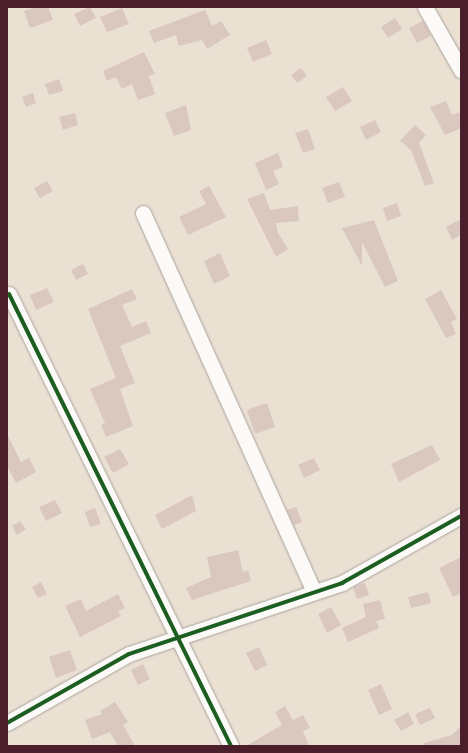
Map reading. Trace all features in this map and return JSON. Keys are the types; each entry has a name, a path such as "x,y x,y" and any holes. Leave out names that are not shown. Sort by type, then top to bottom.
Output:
{"street":[{"path":"425,7 461,70"},
{"path":"143,213 314,591"},
{"path":"8,294 175,637 231,746"},
{"path":"7,723 129,654 175,637 342,583 461,516"}],"building":[{"path":"36,7 48,7 53,20 30,28 24,11"},
{"path":"90,7 96,18 80,26 74,14"},
{"path":"122,8 129,24 107,32 100,17"},
{"path":"205,10 212,26 221,21 230,35 207,49 202,40 179,46 176,35 154,43 149,31"},
{"path":"395,18 402,29 388,38 381,27"},
{"path":"423,21 431,36 417,43 409,28"},
{"path":"266,40 272,54 253,62 247,48"},
{"path":"144,52 155,74 149,76 155,94 138,100 132,84 122,89 116,77 107,81 103,71"},
{"path":"301,68 307,76 297,83 291,75"},
{"path":"59,79 63,91 49,95 45,84"},
{"path":"343,87 352,101 335,111 326,97"},
{"path":"33,93 36,103 26,107 22,97"},
{"path":"446,101 452,115 461,112 461,128 445,135 430,107"},
{"path":"186,105 191,130 174,136 165,113"},
{"path":"75,113 78,125 63,130 59,117"},
{"path":"375,120 381,132 366,140 360,127"},
{"path":"415,125 426,135 419,143 434,183 425,186 411,150 400,141"},
{"path":"308,129 315,149 303,153 295,133"},
{"path":"278,153 283,167 273,171 279,184 266,190 255,163"},
{"path":"47,181 53,191 40,198 34,188"},
{"path":"339,182 345,197 328,203 322,188"},
{"path":"209,186 226,217 188,235 179,217 206,204 199,191"},
{"path":"264,193 270,210 298,206 299,221 276,223 278,233 288,249 276,257 247,199"},
{"path":"397,203 401,216 387,221 383,208"},
{"path":"461,219 461,235 452,240 446,227"},
{"path":"374,220 398,281 385,287 362,242 362,266 342,228"},
{"path":"220,253 230,276 214,284 204,261"},
{"path":"83,264 88,274 76,280 71,270"},
{"path":"47,288 54,302 36,310 30,295"},
{"path":"132,289 137,299 122,305 132,327 146,321 151,333 120,346 135,383 120,389 133,426 106,437 101,425 105,423 90,389 116,378 88,309"},
{"path":"441,290 457,319 451,322 456,334 446,338 425,299"},
{"path":"267,403 275,427 255,434 247,410"},
{"path":"7,434 21,462 29,458 36,472 16,483 7,466"},
{"path":"432,445 440,460 399,482 391,464"},
{"path":"120,449 129,464 113,473 104,457"},
{"path":"314,458 320,470 304,478 298,465"},
{"path":"192,495 196,511 162,529 155,515"},
{"path":"55,500 62,513 46,521 39,507"},
{"path":"296,507 302,522 294,525 287,510"},
{"path":"95,508 101,524 90,527 85,512"},
{"path":"20,521 26,529 17,535 12,526"},
{"path":"238,550 243,572 248,570 251,581 192,600 186,588 211,577 207,557"},
{"path":"461,557 461,593 453,597 439,568"},
{"path":"41,582 47,594 38,598 32,587"},
{"path":"365,583 369,595 357,599 353,587"},
{"path":"428,592 431,603 411,608 408,597"},
{"path":"118,594 125,608 118,611 121,616 80,637 65,606 81,599 86,611"},
{"path":"380,600 385,619 376,621 379,628 348,642 342,628 366,617 363,604"},
{"path":"331,607 341,625 327,633 318,614"},
{"path":"259,647 267,665 255,671 246,653"},
{"path":"70,650 77,670 56,678 49,657"},
{"path":"143,664 150,679 138,685 131,670"},
{"path":"381,684 392,709 379,715 368,690"},
{"path":"115,702 128,722 123,725 135,746 118,746 110,732 92,739 85,720 102,714 100,711"},
{"path":"285,706 293,720 303,715 310,728 303,731 309,746 246,746 282,725 275,712"},
{"path":"430,708 435,718 420,725 415,714"},
{"path":"408,712 414,724 401,731 394,720"},
{"path":"461,726 461,746 425,746 424,743 452,735"}],"cycle path":[{"path":"9,294 231,746"},
{"path":"7,723 129,654 342,583 461,516"}]}
